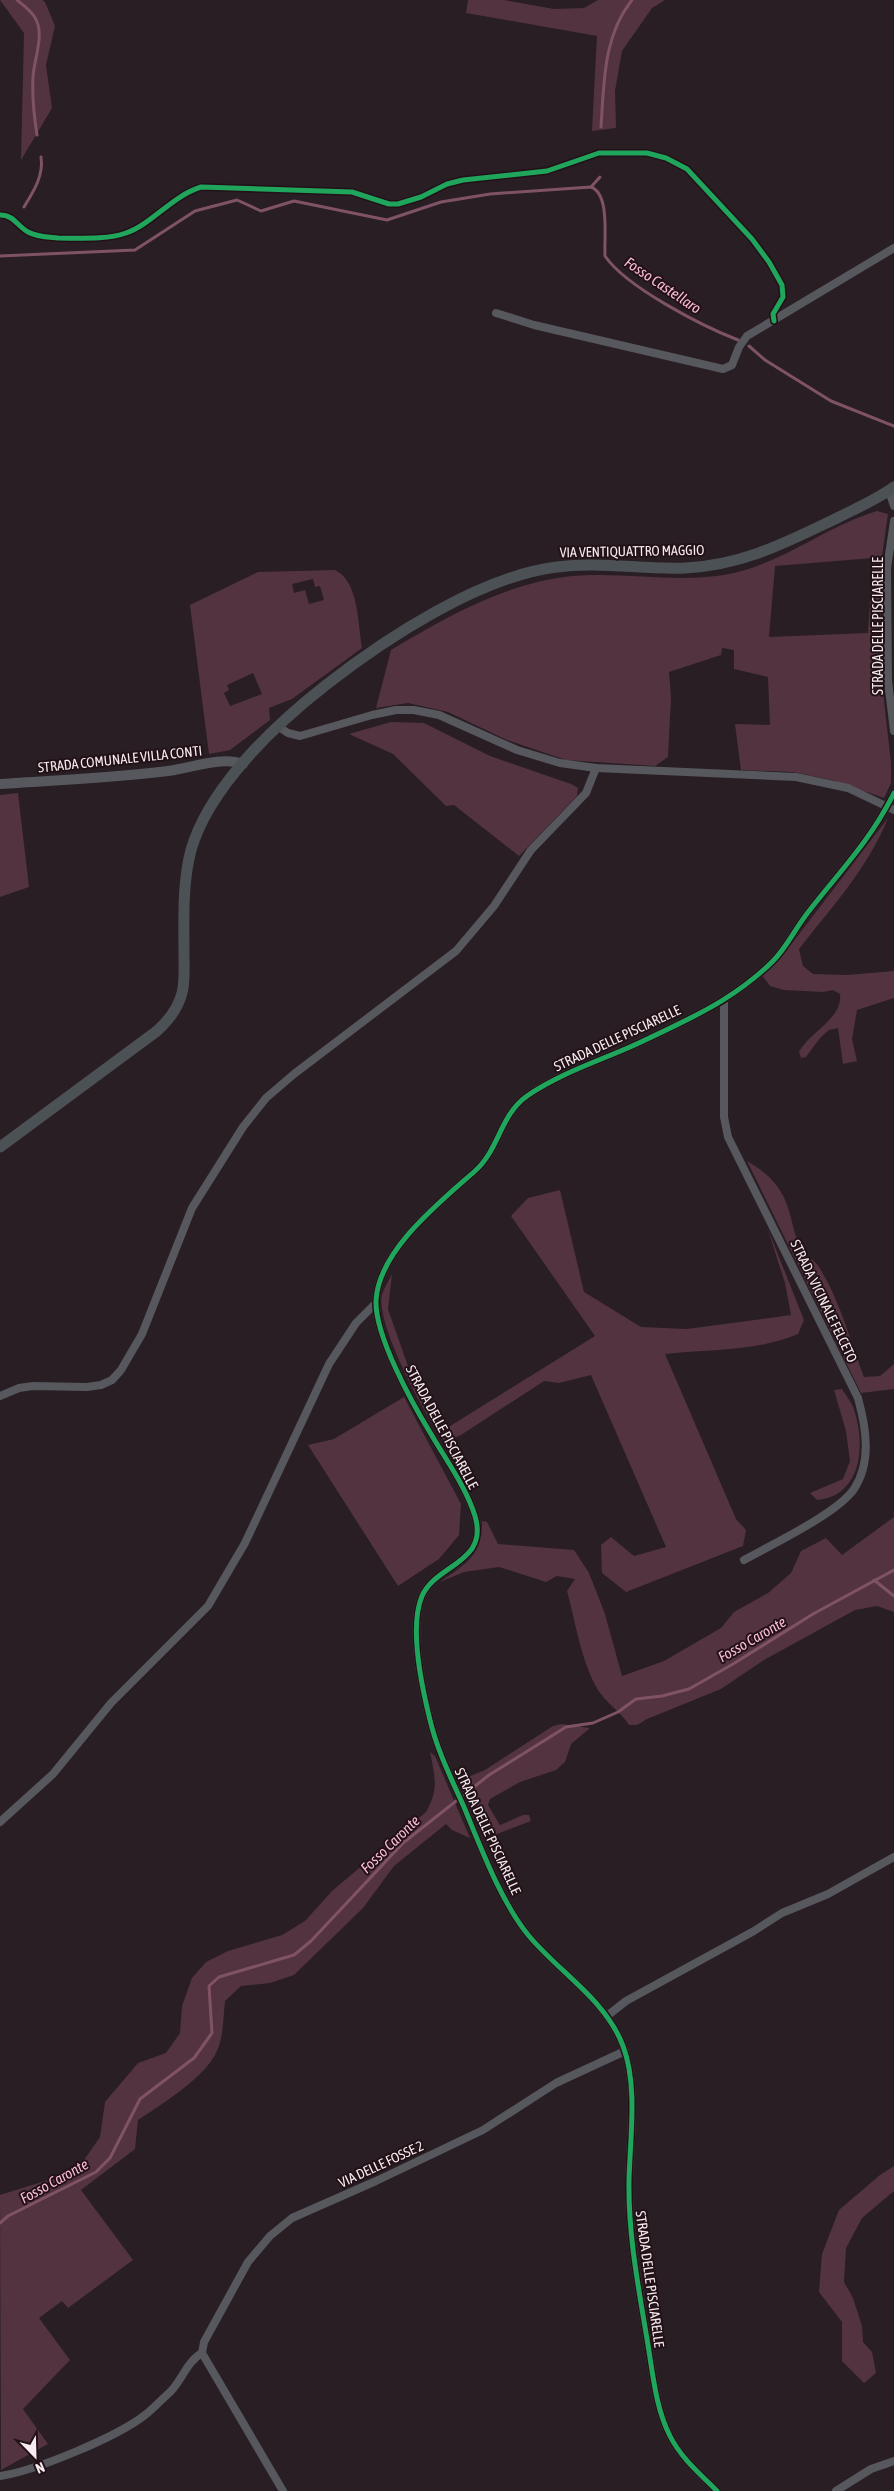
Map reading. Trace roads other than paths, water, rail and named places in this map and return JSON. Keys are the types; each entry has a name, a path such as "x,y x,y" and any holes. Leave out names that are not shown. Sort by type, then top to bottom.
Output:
{"main road":[{"name":"VIA VENTIQUATTRO MAGGIO","path":"0,1147 157,1031 175,1011 183,990 185,883 192,847 210,809 243,764 279,726 309,698 370,653 434,612 488,587 555,567 589,564 684,568 746,559 784,544 892,489"}],"street":[{"path":"496,313 534,325 723,369 732,365 739,347 747,336 894,248"},
{"path":"892,489 894,506"},
{"name":"STRADA DELLE PISCIARELLE","path":"894,521 887,568 888,681 894,731"},
{"path":"279,726 288,733 300,736 372,715 396,710 414,710 439,715 534,755 560,763 596,768 796,777 848,788 890,809"},
{"name":"STRADA COMUNALE VILLA CONTI","path":"0,784 140,774 220,762 235,761 243,764"},
{"path":"0,1396 19,1388 33,1386 101,1385 112,1380 121,1370 142,1334 192,1208 243,1127 266,1098 294,1074 456,951 494,906 531,850 582,799 596,768"},
{"name":"STRADA DELLE PISCIARELLE","path":"717,2491 687,2460 671,2438 656,2392 631,2237 629,2208 631,2088 625,2051 617,2031 607,2016 524,1931 471,1825 447,1769 431,1724 425,1698 417,1639 418,1612 423,1593 428,1586 466,1556 473,1547 478,1529 467,1497 419,1414 391,1355 378,1319 376,1302 378,1286 387,1266 406,1238 429,1211 484,1162 492,1151 511,1112 524,1098 567,1073 633,1046 724,1000 773,961 808,912 890,809 894,794"},
{"name":"STRADA VICINALE FELCETO","path":"724,1000 725,1128 858,1398 864,1421 866,1442 860,1476 854,1490 808,1525 744,1560"},
{"path":"0,1822 53,1774 111,1703 208,1606 246,1543 329,1364 356,1323 376,1302"},
{"path":"607,2016 626,2001 754,1932 782,1913 828,1894 894,1857"},
{"name":"VIA DELLE FOSSE 2","path":"0,2476 29,2469 106,2437 144,2416 173,2390 193,2360 202,2354 204,2342 248,2262 270,2236 292,2218 376,2181 483,2130 556,2083 625,2051"},
{"path":"202,2354 283,2491"},
{"path":"836,2491 871,2469 894,2462"}],"waterway":[{"path":"17,0 34,16 39,30 33,84 37,135"},
{"path":"601,127 604,77 610,45 622,14 632,0"},
{"path":"24,207 39,177 42,164 41,157"},
{"path":"591,187 600,177"},
{"name":"Fosso Castellaro","path":"0,256 135,250 195,211 237,200 261,211 294,201 387,220 441,202 490,194 591,187 597,191 604,207 605,256 615,268 647,293 705,325 738,340"},
{"name":"Fosso Castellaro","path":"749,346 765,360 831,401 894,426"},
{"name":"Fosso Caronte","path":"0,2223 8,2216 96,2172 110,2158 140,2099 194,2058 212,2033 209,1986 219,1977 294,1955 311,1941 403,1843 489,1775 566,1727 593,1723 618,1712 636,1699 662,1696 689,1689 813,1614 894,1570"},
{"path":"874,1580 894,1596"}]}
